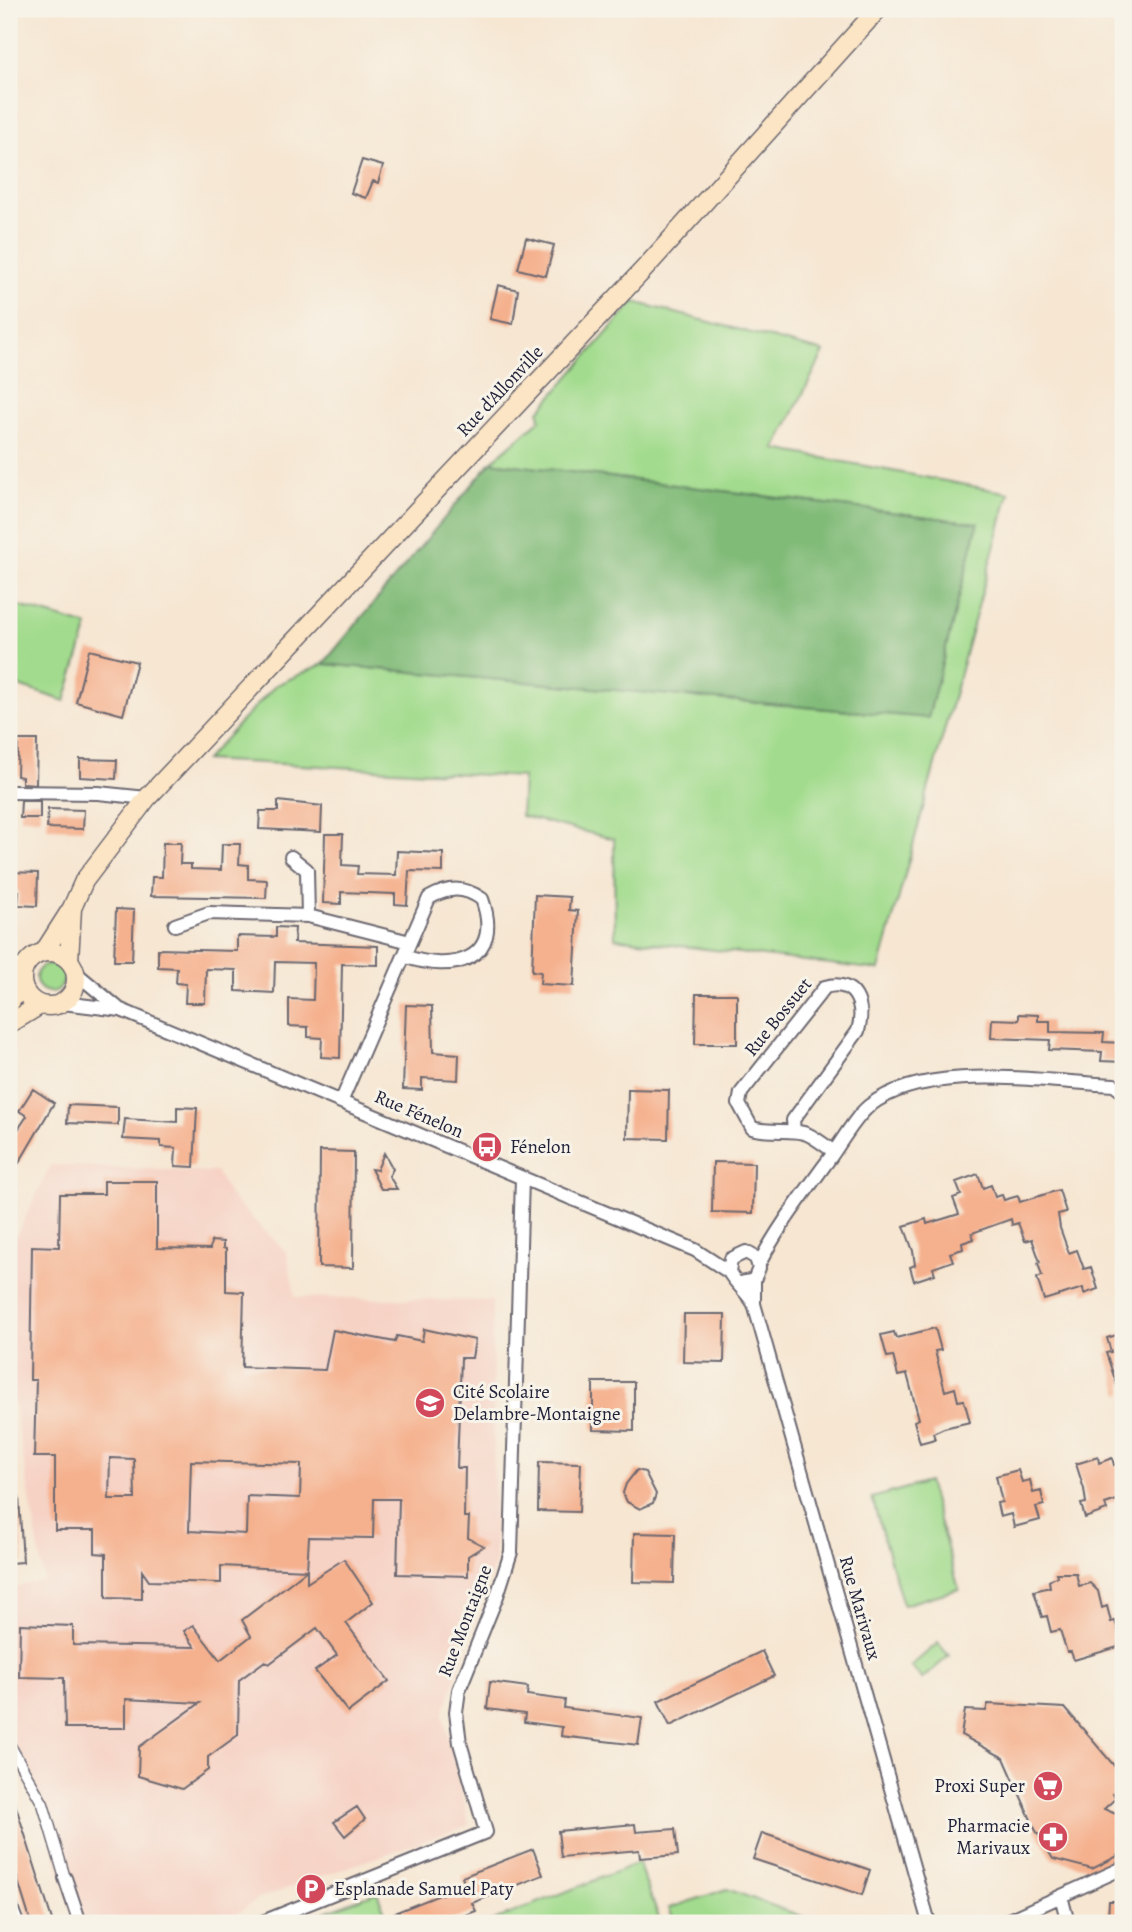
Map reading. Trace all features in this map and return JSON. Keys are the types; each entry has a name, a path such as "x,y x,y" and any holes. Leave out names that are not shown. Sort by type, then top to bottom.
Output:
{"main road":[{"name":"Rue d'Allonville","path":"44,952 99,859 147,798 646,267 877,9"},
{"name":"Rue d'Allonville","path":"72,908 73,967"},
{"path":"9,1004 18,971 32,958 44,952 58,953 73,967 74,990 63,1003 40,1005 9,1024"},
{"path":"18,971 28,996 40,1005"}],"street":[{"path":"9,792 98,793 147,798"},
{"path":"291,857 307,870 308,916"},
{"path":"341,1102 429,898 456,888 470,891 482,899 489,931 484,947 473,957 436,963 404,956"},
{"path":"175,925 209,914 308,916 410,942"},
{"name":"Rue Fénelon","path":"73,967 121,1010"},
{"name":"Rue Bossuet","path":"794,1131 793,1120 858,1031 862,1018 860,1004 855,992 846,986 836,984 825,987 741,1093 739,1104 752,1128 770,1134 794,1131 807,1133 834,1152"},
{"name":"Rue Fénelon","path":"63,1003 86,1003 121,1010 730,1265"},
{"path":"772,1238 746,1252 730,1265 740,1283 754,1280 772,1238 869,1107 915,1084 946,1078 1006,1080 1114,1086 1123,1091"},
{"name":"Rue Montaigne","path":"260,1923 486,1832 460,1744 456,1712 458,1690 498,1596 511,1552 522,1178"},
{"path":"746,1252 756,1258 759,1264"},
{"name":"Rue Marivaux","path":"754,1280 754,1304 929,1923"},
{"name":"Rue Marivaux","path":"740,1283 754,1304"},
{"path":"9,1744 43,1804 80,1923"},
{"path":"1002,1923 1123,1868"},
{"path":"1061,1896 1068,1923"},
{"path":"9,1902 17,1923"}],"shaded area":[{"path":"51,1165 216,1172 230,1196 287,1253 295,1297 492,1301 495,1563 443,1715 469,1825 257,1899 225,1923 74,1923 32,1773 9,1780 9,1589 44,1580 9,1375 9,1250"}],"green space":[{"path":"634,302 824,352 775,449 1009,493 879,970 615,938 614,839 521,816 523,777 205,760 276,685 323,664 928,718 978,523 491,462 540,420 539,411"},
{"path":"491,462 978,523 928,718 323,664"},
{"path":"9,603 88,626 65,701 9,683"},
{"path":"50,964 60,968 64,978 60,988 50,992 40,988 36,978 40,968"},
{"path":"928,1482 959,1589 903,1605 872,1498"},
{"path":"938,1643 949,1656 922,1679 911,1666"},
{"path":"638,1863 661,1923 487,1923"},
{"path":"727,1889 820,1923 675,1923 669,1908"},
{"path":"377,1892 389,1923 297,1923"}],"building":[{"path":"362,160 383,166 378,183 373,181 366,198 351,193"},
{"path":"526,238 554,245 546,276 518,269"},
{"path":"498,285 518,290 513,324 490,319"},
{"path":"89,650 137,662 123,715 76,702"},
{"path":"18,740 37,740 36,784 22,783 22,777 17,776"},
{"path":"80,759 117,760 116,779 80,777"},
{"path":"21,801 40,801 40,818 20,818"},
{"path":"278,801 322,806 321,832 259,829 260,811 278,811"},
{"path":"48,809 84,810 83,829 47,828"},
{"path":"325,834 343,834 342,865 358,866 357,874 396,875 397,851 443,853 443,872 409,871 407,905 395,904 395,894 341,892 341,904 323,903"},
{"path":"163,843 181,843 180,864 191,864 191,869 221,870 222,844 240,844 239,864 248,865 248,879 267,880 266,898 151,896 152,877 162,877"},
{"path":"9,872 38,873 37,906 18,905 19,891 9,890"},
{"path":"535,895 570,897 569,910 578,911 574,986 540,984 541,972 532,971"},
{"path":"116,909 134,910 132,961 114,961"},
{"path":"276,927 295,928 294,943 378,946 378,965 342,964 340,1058 321,1057 322,1038 308,1037 308,1027 289,1026 289,999 313,1000 314,963 275,962 274,993 236,991 236,970 206,969 205,1003 185,1003 186,984 176,983 177,968 158,967 158,949 237,951 237,936 276,937"},
{"path":"696,994 737,994 737,1044 695,1044"},
{"path":"406,1005 432,1006 433,1052 459,1054 458,1080 422,1078 422,1090 403,1089"},
{"path":"1019,1014 1038,1015 1038,1021 1050,1021 1050,1032 1104,1033 1103,1042 1123,1043 1123,1062 1101,1061 1102,1052 1049,1050 1050,1040 991,1038 992,1019 1019,1020"},
{"path":"33,1089 54,1103 19,1163 9,1156 9,1143 27,1116 19,1111"},
{"path":"628,1089 669,1090 668,1139 627,1138"},
{"path":"68,1105 118,1107 118,1125 67,1123"},
{"path":"177,1107 197,1108 194,1167 175,1166 176,1148 161,1147 161,1141 123,1139 125,1119 177,1122"},
{"path":"320,1151 354,1152 353,1268 319,1267"},
{"path":"384,1153 393,1169 389,1176 397,1189 381,1189 371,1169 377,1170"},
{"path":"713,1162 754,1163 753,1213 712,1212"},
{"path":"978,1174 983,1188 991,1185 995,1197 1002,1195 1004,1200 1018,1196 1020,1202 1059,1190 1066,1212 1058,1214 1060,1228 1069,1253 1077,1250 1084,1269 1091,1267 1098,1289 1084,1294 1083,1288 1044,1300 1037,1278 1042,1276 1038,1263 1040,1262 1032,1239 1025,1241 1018,1223 1012,1225 1011,1219 972,1233 974,1239 962,1243 963,1249 950,1253 953,1261 933,1268 935,1274 914,1281 910,1267 915,1265 913,1251 904,1226 926,1219 927,1224 959,1214 953,1198 961,1195 956,1182"},
{"path":"104,1181 157,1181 157,1248 210,1249 211,1241 223,1242 223,1248 226,1249 226,1291 244,1292 242,1367 325,1370 333,1330 395,1342 397,1336 422,1341 424,1329 475,1340 472,1358 461,1358 457,1468 465,1468 464,1517 469,1517 468,1538 484,1546 468,1556 468,1576 397,1574 399,1499 374,1499 373,1538 309,1537 307,1570 221,1566 221,1583 149,1581 142,1571 142,1599 106,1598 106,1554 95,1553 95,1530 55,1530 55,1457 34,1457 36,1380 30,1380 32,1246 59,1247 60,1194 104,1194","holes":["110,1458 134,1459 135,1499 109,1499","191,1461 301,1464 300,1498 247,1496 246,1534 189,1531"]},
{"path":"684,1314 725,1314 724,1363 683,1362"},
{"path":"935,1328 941,1350 935,1351 945,1391 955,1388 958,1401 964,1400 970,1422 944,1428 933,1433 935,1439 920,1443 914,1421 919,1419 907,1374 898,1376 893,1356 887,1357 881,1335 894,1332 896,1338"},
{"path":"1123,1333 1123,1393 1120,1394 1106,1353 1111,1352 1107,1338"},
{"path":"593,1382 634,1382 634,1431 593,1430"},
{"path":"1098,1457 1099,1463 1112,1458 1114,1465 1123,1462 1123,1498 1105,1504 1107,1510 1085,1518 1081,1504 1086,1503 1084,1489 1076,1464"},
{"path":"539,1462 581,1463 579,1512 538,1511"},
{"path":"637,1470 645,1472 656,1494 653,1503 640,1509 627,1502 623,1493 626,1484"},
{"path":"1018,1470 1022,1482 1030,1480 1033,1493 1041,1491 1044,1505 1036,1507 1040,1520 1014,1527 1011,1514 1000,1517 997,1503 1002,1502 996,1476"},
{"path":"9,1497 19,1497 23,1562 9,1563"},
{"path":"634,1533 675,1534 674,1583 633,1582"},
{"path":"344,1559 373,1602 346,1623 389,1681 348,1712 315,1671 337,1655 317,1628 269,1664 265,1661 239,1680 238,1735 208,1757 208,1770 182,1789 138,1776 139,1747 200,1703 126,1699 126,1728 65,1728 64,1678 19,1677 20,1624 73,1626 73,1645 195,1647 184,1631 193,1625 220,1660 251,1636 242,1620 307,1570 307,1583"},
{"path":"1056,1573 1076,1573 1079,1586 1090,1583 1098,1591 1102,1608 1107,1606 1111,1622 1115,1621 1120,1636 1118,1647 1074,1660 1071,1652 1067,1652 1060,1630 1051,1632 1047,1616 1042,1617 1034,1591 1050,1587 1049,1581 1057,1576"},
{"path":"762,1651 774,1676 670,1726 658,1701"},
{"path":"490,1682 528,1687 527,1695 565,1700 564,1708 642,1718 638,1745 561,1736 562,1727 524,1722 525,1714 487,1709"},
{"path":"988,1704 1065,1708 1123,1776 1123,1785 1113,1794 1116,1798 1104,1809 1123,1817 1123,1850 1116,1857 1092,1869 1053,1859 1035,1829 1004,1758 961,1735 965,1710 986,1711"},
{"path":"12,1794 53,1923 31,1923 9,1852 9,1795"},
{"path":"357,1807 365,1819 345,1836 334,1822"},
{"path":"635,1824 636,1832 675,1829 678,1855 640,1858 639,1850 561,1857 558,1831"},
{"path":"762,1833 870,1870 862,1895 753,1859"},
{"path":"533,1849 543,1875 472,1903 476,1911 445,1923 398,1923 394,1913 465,1885 462,1877"},
{"path":"1109,1901 1123,1901 1123,1920 1108,1919"}],"place":[{"name":"Fénelon","path":"487,1147"},
{"name":"Cité Scolaire Delambre-Montaigne","path":"430,1403"},
{"name":"Proxi Super","path":"1048,1786"},
{"name":"Pharmacie Marivaux","path":"1053,1837"},
{"name":"Esplanade Samuel Paty","path":"311,1889"}]}
